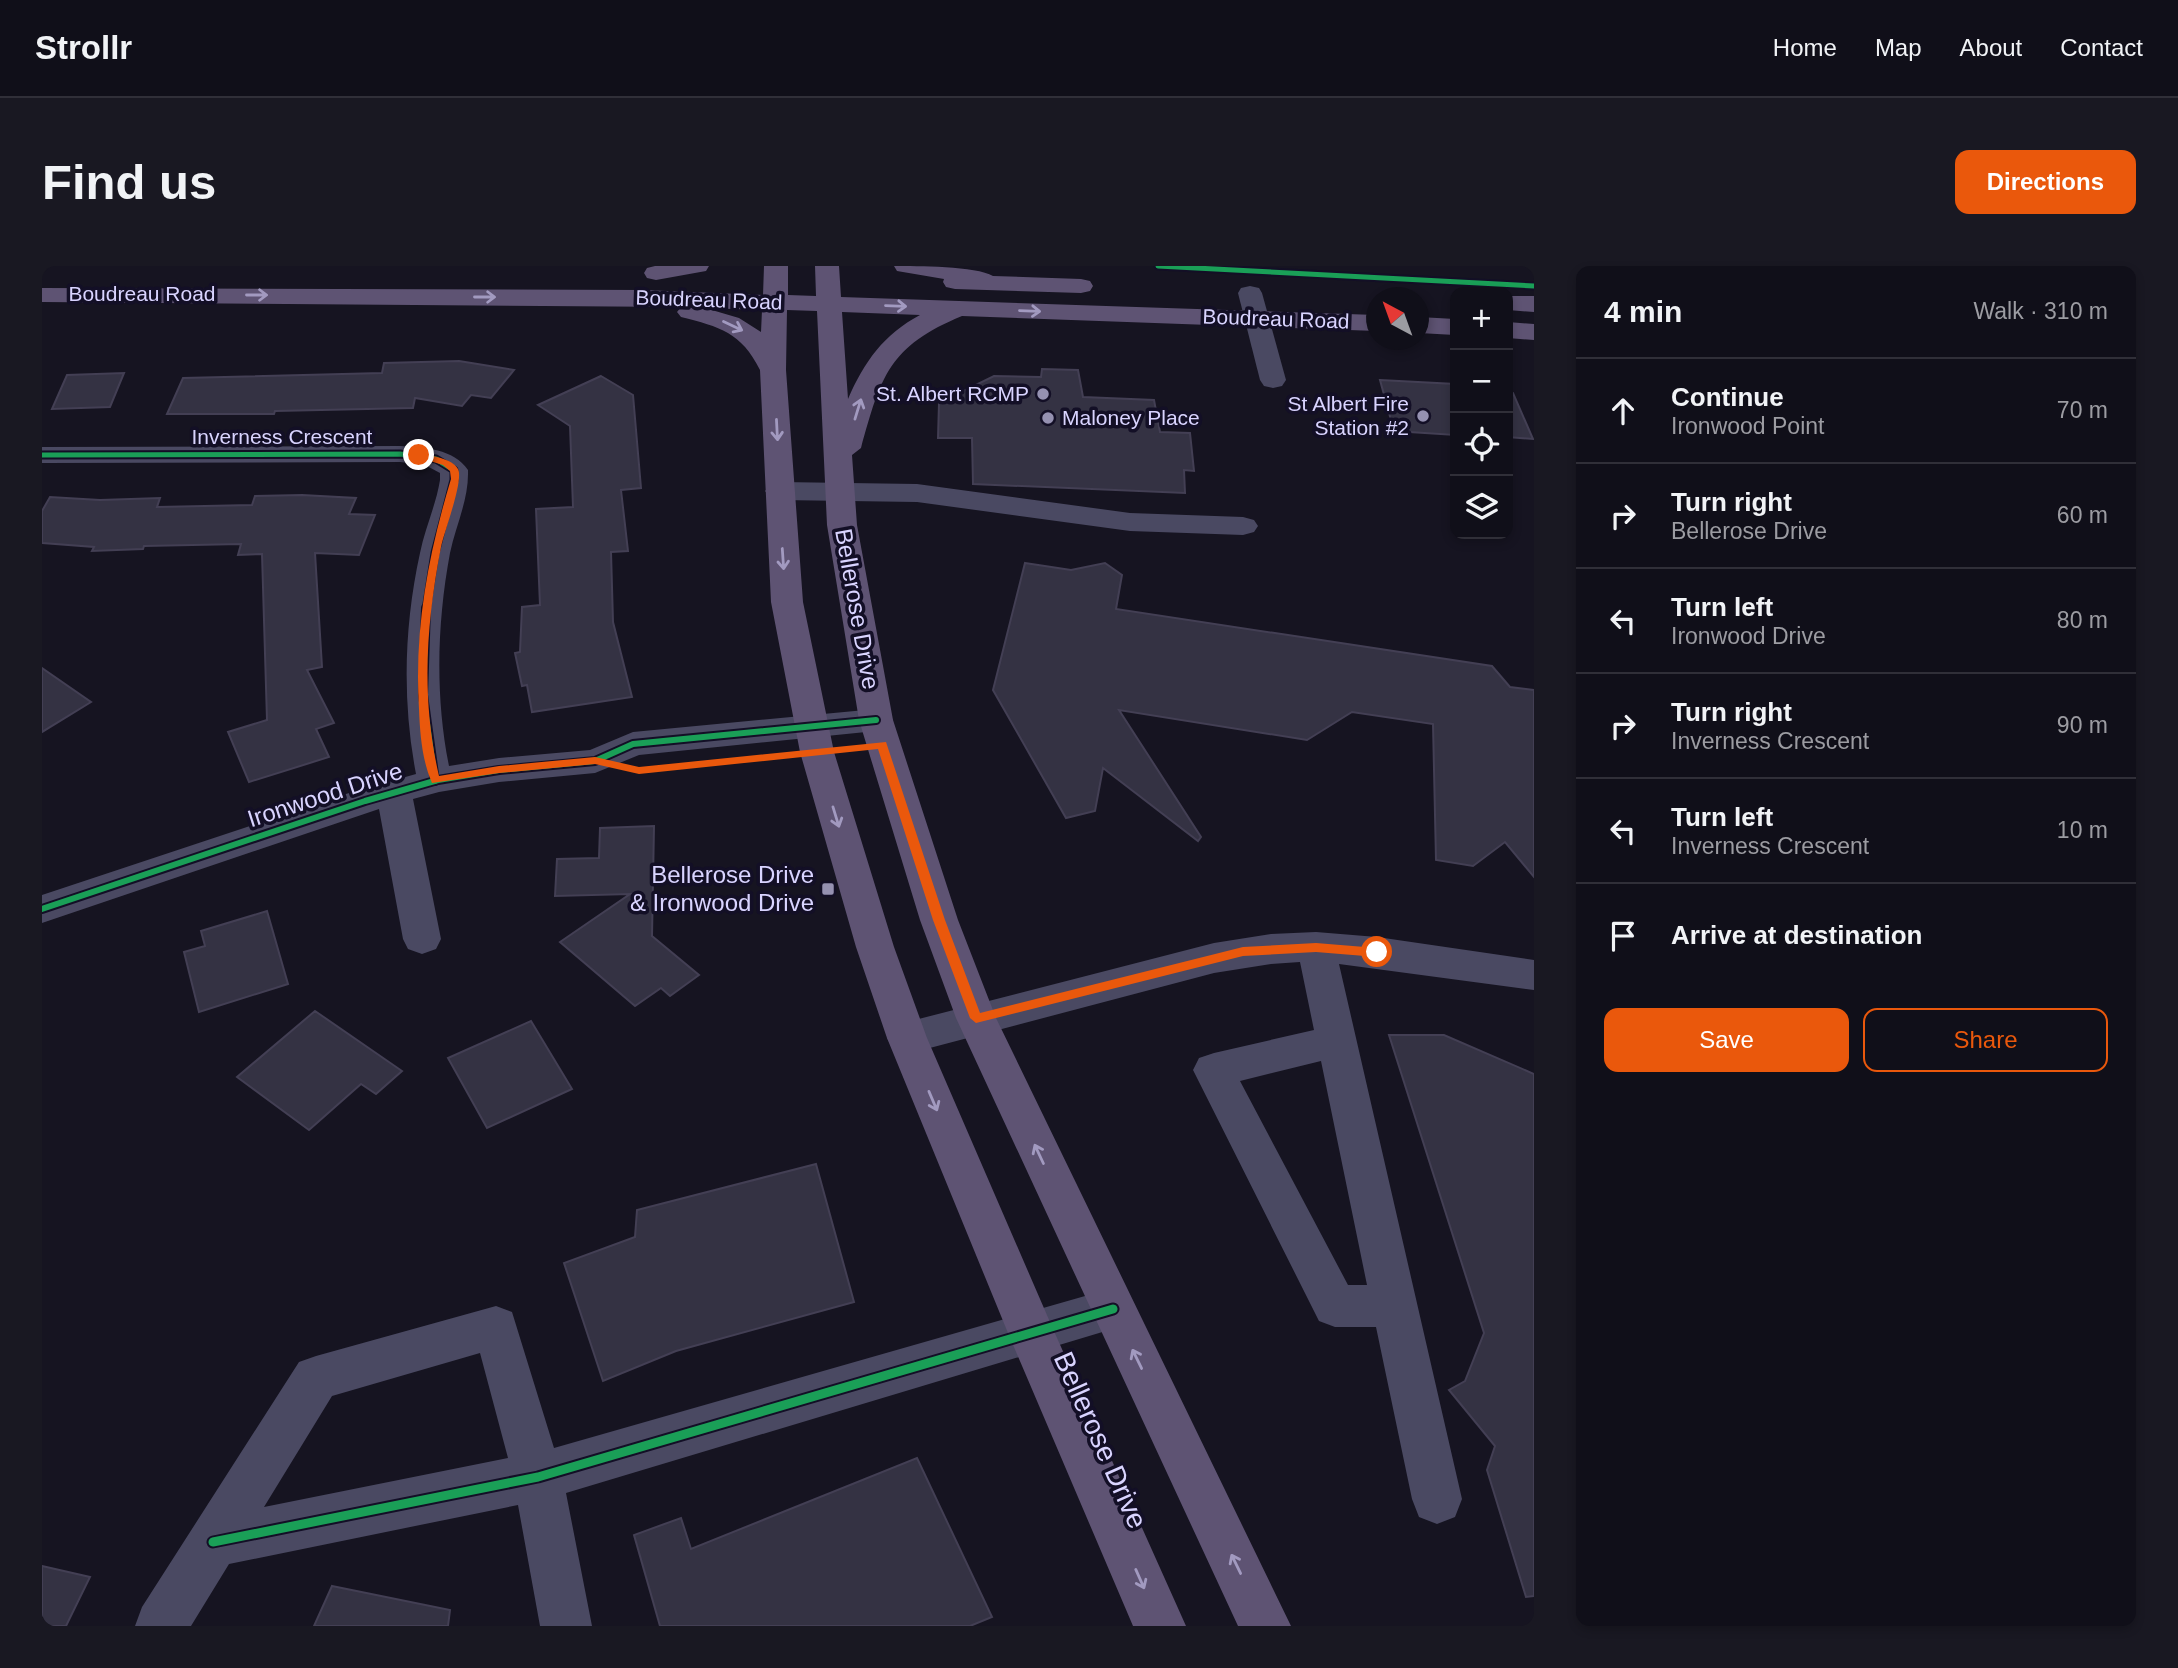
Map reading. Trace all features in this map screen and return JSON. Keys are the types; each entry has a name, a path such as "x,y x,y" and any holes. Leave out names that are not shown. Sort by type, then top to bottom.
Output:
{"main road":[{"path":"656,273 697,266"},
{"path":"906,266 1015,283"},
{"name":"Boudreau Road","path":"42,274 405,273"},
{"name":"Boudreau Road","path":"628,273 722,275"},
{"name":"Boudreau Road","path":"748,276 775,282"},
{"name":"Boudreau Road","path":"828,283 853,279"},
{"path":"880,280 1098,286"},
{"name":"Boudreau Road","path":"42,295 644,298 775,282 828,283 962,308 1366,323"},
{"name":"Bellerose Drive","path":"775,282 773,370 788,602 813,739 875,947 907,1038 1031,1333 1160,1626"},
{"name":"Bellerose Drive","path":"828,283 839,483 849,575 879,732 939,920 976,1018 1265,1626"},
{"name":"Boudreau Road","path":"1154,289 1366,298"},
{"path":"644,298 727,322 747,332 764,349 773,370"},
{"path":"1429,300 1450,301"},
{"path":"1513,303 1534,304"},
{"path":"839,483 864,387 880,360 905,333 962,308"},
{"path":"1429,326 1450,327"},
{"path":"1513,330 1534,332"}],"street":[{"path":"1250,293 1273,380"},
{"name":"Inverness Crescent","path":"42,455 400,454 419,455 446,463 454,470 455,479 440,531 428,590 421,662 425,738 435,781"},
{"path":"780,491 839,483 1130,522 1243,526"},
{"name":"Ironwood Drive","path":"42,909 394,792 435,781 499,769 595,761 639,771 813,739 879,732"},
{"name":"Ironwood Drive","path":"394,792 422,939"},
{"path":"1316,947 1437,1499"},
{"path":"907,1038 1214,958 1271,949 1316,947 1377,952 1534,975"},
{"path":"1338,1041 1214,1070 1335,1306 1395,1306"},
{"path":"213,1542 538,1477 1113,1309"},
{"path":"160,1626 316,1378 496,1327 538,1477 566,1626"}],"building":[{"path":"459,361 514,370 491,398 471,395 462,406 415,398 413,408 275,411 274,414 167,414 183,378 382,373 384,363"},
{"name":"Maloney Place","path":"1042,369 1078,370 1083,397 1154,400 1160,432 1190,433 1194,471 1184,470 1185,493 973,484 972,438 938,438 939,403 994,376 1041,377"},
{"path":"124,373 110,407 52,409 67,375"},
{"path":"601,376 633,395 641,488 621,490 628,551 611,552 613,622 632,697 532,712 527,685 522,686 515,653 520,652 522,607 540,605 536,509 573,507 570,426 538,405"},
{"name":"St Albert Fire Station #2","path":"1380,380 1450,384 1450,435 1394,431"},
{"path":"1513,393 1533,439 1513,437"},
{"path":"255,496 356,498 349,514 375,515 359,555 315,553 322,667 307,670 334,723 316,729 329,757 249,782 228,732 267,720 262,554 238,555 241,544 144,546 143,549 92,551 94,547 42,543 42,511 50,497 100,500 160,498 157,507 252,505"},
{"path":"1025,563 1071,570 1105,563 1122,575 1116,609 1492,666 1510,687 1534,690 1534,877 1505,842 1473,866 1436,860 1433,724 1352,712 1307,740 1119,710 1201,837 1198,841 1103,768 1095,811 1066,818 993,690"},
{"path":"42,668 91,702 42,732"},
{"path":"654,826 652,936 699,975 670,996 661,988 635,1006 560,942 630,894 555,896 557,859 599,858 600,828"},
{"path":"267,911 288,984 199,1012 184,952 205,946 201,931"},
{"path":"315,1011 402,1071 376,1094 361,1084 309,1130 237,1077"},
{"path":"531,1021 572,1089 487,1128 448,1058"},
{"path":"1389,1035 1444,1035 1534,1074 1534,1596 1526,1597 1487,1470 1495,1446 1449,1390 1465,1381 1484,1333"},
{"path":"816,1164 854,1302 676,1351 603,1381 564,1263 635,1237 637,1210"},
{"path":"917,1458 992,1617 970,1626 660,1626 634,1535 681,1518 691,1549"},
{"path":"42,1566 90,1577 66,1626 42,1626"},
{"path":"332,1586 450,1610 448,1626 314,1626"}],"cycle path":[{"path":"1158,266 1534,286"},
{"path":"42,455 400,454 429,457 448,465 454,470 453,490 435,553 424,639 425,724 435,781"},
{"path":"42,909 365,801 438,780 499,770 595,761 633,744 876,720"},
{"path":"213,1542 538,1477 1113,1309"}],"place":[{"name":"St. Albert RCMP","path":"1043,394"},
{"name":"St Albert Fire Station #2","path":"1423,416"},
{"name":"Maloney Place","path":"1048,418"},
{"name":"Bellerose Drive & Ironwood Drive","path":"828,889"}],"route":[{"path":"419,455 446,463 454,470 455,479 440,531 423,625 421,662 425,738 435,781 499,769 595,761 639,771 882,745 939,920 976,1018 1243,952 1316,947 1377,952"}]}
